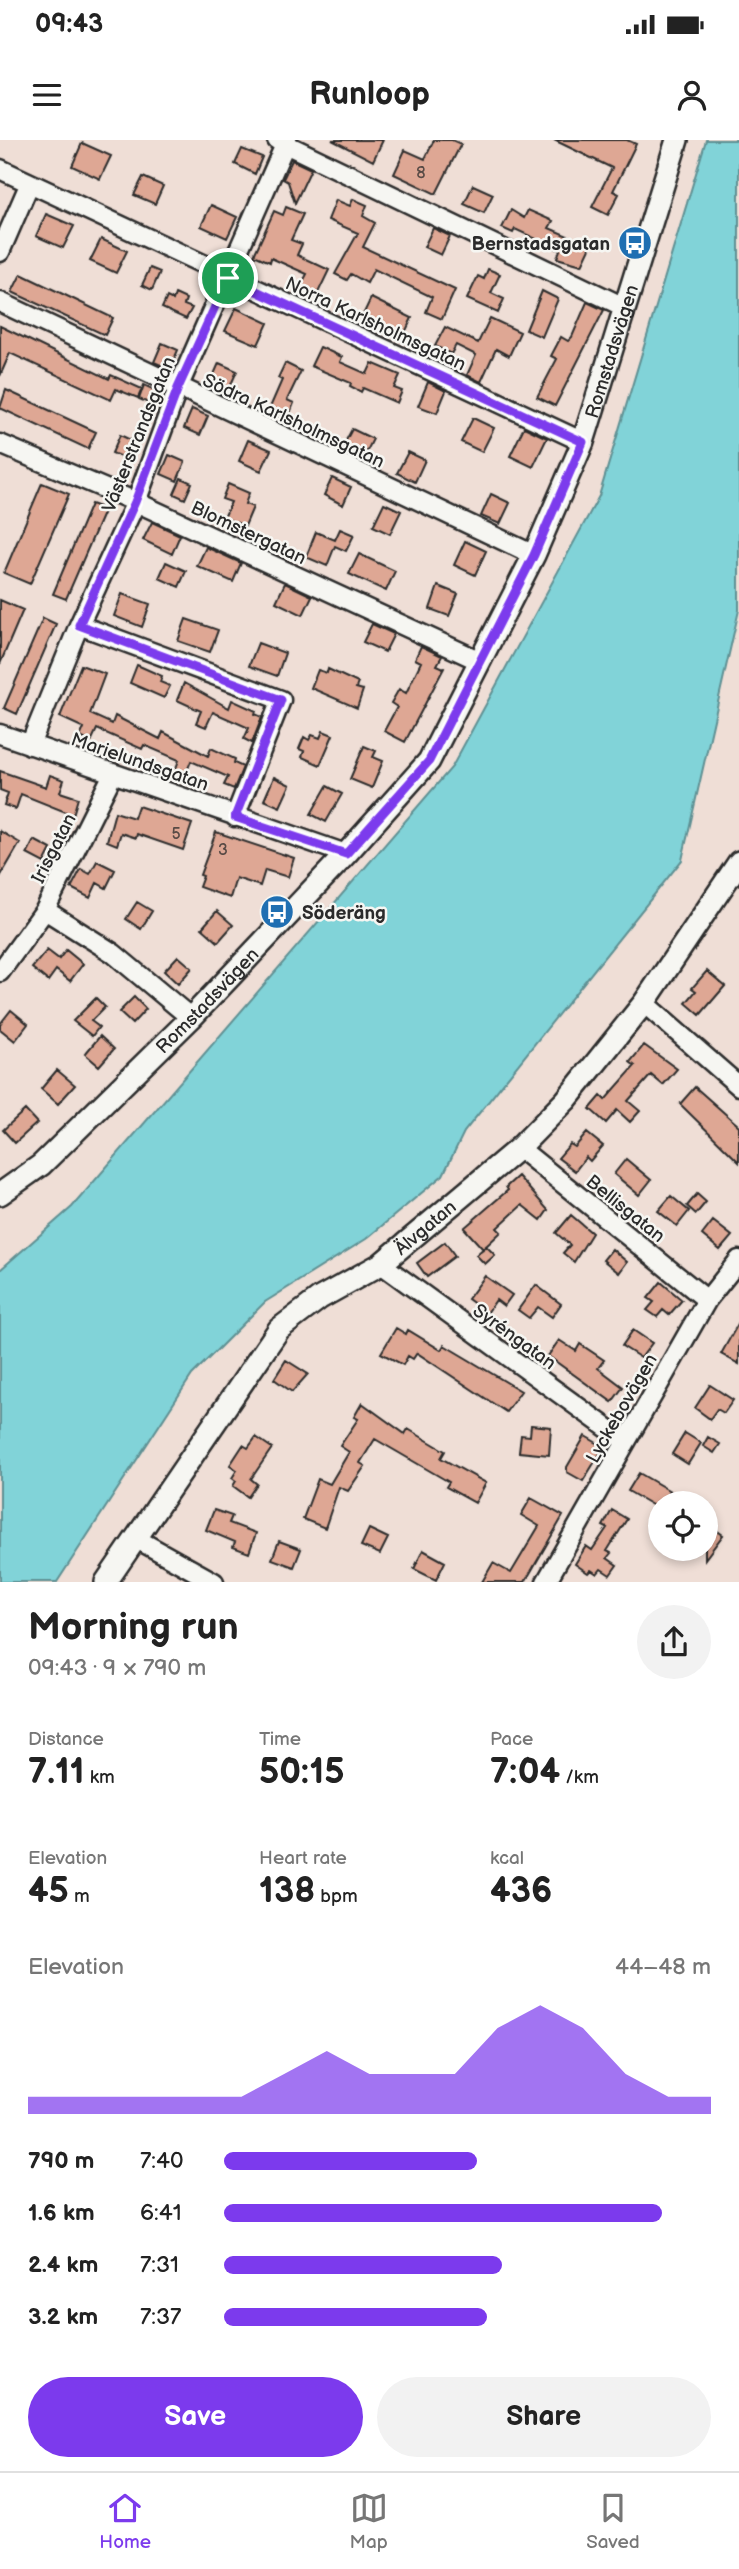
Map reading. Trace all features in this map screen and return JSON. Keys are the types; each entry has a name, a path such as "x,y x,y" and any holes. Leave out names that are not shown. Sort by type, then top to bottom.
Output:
{"street":[{"name":"Västerstrandsgatan","path":"30,745 79,625 135,502 178,388 228,278 283,141"},
{"path":"283,141 624,307"},
{"name":"Romstadsvägen","path":"0,1194 41,1165 191,1018 346,854 429,761 534,555 583,442 673,141"},
{"name":"Norra Karlsholmsgatan","path":"0,169 29,185 583,442"},
{"path":"0,252 29,185"},
{"name":"Södra Karlsholmsgatan","path":"0,302 534,555"},
{"name":"Blomstergatan","path":"0,444 135,502 480,661"},
{"path":"79,625 281,700 235,817"},
{"name":"Marielundsgatan","path":"0,734 346,854"},
{"name":"Irisgatan","path":"0,972 45,910 113,774"},
{"name":"Älvgatan","path":"106,1582 279,1329 320,1298 381,1264 519,1148 566,1100 644,1003 739,862"},
{"path":"45,910 113,953 191,1018"},
{"path":"644,1003 739,1086"},
{"name":"Bellisgatan","path":"519,1148 707,1300"},
{"name":"Lyckebovägen","path":"546,1582 707,1300 739,1260"},
{"name":"Syréngatan","path":"381,1264 625,1441"},
{"path":"135,1538 214,1582"}],"water":[{"path":"706,140 739,140 739,610 682,860 464,1132 443,1175 366,1239 265,1302 192,1375 57,1582 0,1582 0,1270 72,1207 452,767 599,496"}],"building":[{"path":"332,140 383,140 373,161"},
{"path":"434,140 452,140 461,144 436,194 394,174 405,150 425,159"},
{"path":"554,140 627,140 636,144 613,191 619,194 608,215 592,207 612,168"},
{"path":"82,143 111,156 100,179 72,166"},
{"path":"242,149 262,157 255,174 235,164"},
{"path":"292,160 311,169 295,203 288,182 283,179"},
{"path":"143,177 163,186 155,204 134,195"},
{"path":"473,185 493,194 484,213 464,204"},
{"path":"353,199 367,205 363,216 375,223 363,247 455,290 442,319 426,312 432,297 374,269 367,283 351,274 347,280 335,274 358,233 328,220 336,200 350,206"},
{"path":"211,205 237,217 227,238 201,226"},
{"path":"286,207 303,214 291,240 302,244 297,255 329,270 316,297 299,289 307,274 271,258 270,262 254,255 274,211 283,215"},
{"path":"511,210 524,218 528,210 553,221 549,228 591,246 582,265 557,258 560,250 515,229 513,233 502,228"},
{"path":"46,214 74,226 63,248 36,236"},
{"path":"433,228 450,236 441,255 424,247"},
{"path":"101,239 127,251 116,273 90,261"},
{"path":"150,268 160,272 152,290 142,285"},
{"path":"488,269 500,274 491,293 504,299 498,313 467,299 478,276 484,279"},
{"path":"21,274 113,318 105,335 12,292"},
{"path":"542,291 558,299 542,337 526,330"},
{"path":"175,294 186,299 184,305 192,308 186,319 162,308 167,297 173,300"},
{"path":"371,298 412,318 402,339 361,319"},
{"path":"587,302 604,310 555,406 537,397 557,359 551,356 561,337 568,341 572,337"},
{"path":"236,308 268,323 258,345 225,331"},
{"path":"490,318 520,332 509,356 496,349 481,382 467,375 476,355 456,345 451,354 435,346 445,327 478,343"},
{"path":"0,326 109,379 111,375 142,389 138,398 116,389 111,400 10,353 0,376"},
{"path":"162,343 178,350 170,369 154,362"},
{"path":"320,347 342,357 340,362 367,374 372,363 400,375 394,388 402,391 397,403 363,388 361,392 350,386 351,383 311,366"},
{"path":"219,363 237,371 226,396 208,388"},
{"path":"285,363 301,371 287,400 294,403 287,421 268,412 282,380 278,378"},
{"path":"428,382 446,391 437,413 418,406"},
{"path":"144,385 159,392 153,405 139,399"},
{"path":"6,390 96,432 88,449 0,408"},
{"path":"192,409 208,416 200,435 184,428"},
{"path":"473,418 494,428 482,452 461,442"},
{"path":"524,427 547,438 533,467 510,456"},
{"path":"352,429 373,439 364,457 343,446"},
{"path":"120,435 135,442 128,460 112,453"},
{"path":"248,440 271,450 261,471 239,461"},
{"path":"408,452 425,460 415,482 397,473"},
{"path":"169,455 185,462 177,481 161,474"},
{"path":"181,478 192,483 185,499 174,494"},
{"path":"332,478 351,487 343,505 324,495"},
{"path":"42,483 69,494 30,584 4,573"},
{"path":"228,484 249,493 245,504 253,507 245,526 224,518 231,502 222,499"},
{"path":"491,494 510,503 500,524 481,516"},
{"path":"384,503 401,511 390,534 373,526"},
{"path":"91,504 105,509 66,599 53,594"},
{"path":"152,522 180,535 172,554 143,540"},
{"path":"340,529 354,535 346,551 335,546 327,566 306,557 316,532 335,540"},
{"path":"465,541 486,551 475,575 454,565"},
{"path":"206,547 241,563 233,582 197,566"},
{"path":"359,554 395,571 386,591 349,574"},
{"path":"166,562 186,571 179,587 159,578"},
{"path":"285,583 312,596 303,615 276,602"},
{"path":"438,586 458,594 449,616 430,609"},
{"path":"122,594 150,604 142,627 114,616"},
{"path":"0,600 23,610 0,664"},
{"path":"43,618 56,624 17,714 4,708"},
{"path":"186,619 218,630 210,652 178,641"},
{"path":"372,624 394,634 385,652 363,642"},
{"path":"258,643 285,653 277,676 249,666"},
{"path":"421,646 442,656 437,665 444,668 405,742 384,731 397,707 391,703 399,689 406,693 421,662 415,659"},
{"path":"81,665 105,674 90,714 112,724 115,716 160,739 163,732 208,756 211,748 235,759 234,763 243,767 234,789 224,785 228,777 191,761 185,776 175,771 179,760 144,745 142,749 97,729 91,742 80,737 84,728 60,717"},
{"path":"137,665 162,676 160,682 170,686 164,698 130,683"},
{"path":"328,669 358,683 356,688 363,690 357,708 311,688 318,670 327,673"},
{"path":"184,683 229,708 232,700 256,711 255,714 262,717 252,743 244,739 249,728 213,712 206,727 196,723 201,711 177,700"},
{"path":"323,731 333,735 320,765 302,757 304,751 299,749 304,737 309,740 312,735 320,738"},
{"path":"364,746 376,751 373,757 383,761 372,788 350,779"},
{"path":"0,771 46,787 50,775 64,780 60,792 78,798 73,815 21,794 16,809 4,805 8,793 0,790"},
{"path":"274,777 290,785 280,807 264,800"},
{"path":"327,786 342,794 326,822 311,814"},
{"path":"138,806 192,824 183,850 137,834 136,838 121,833 117,845 107,841 115,812 134,818"},
{"path":"0,831 20,843 0,877"},
{"path":"216,832 294,858 288,877 265,870 260,886 236,878 230,898 199,887 203,876 200,875"},
{"path":"34,840 51,849 44,863 27,854"},
{"path":"97,861 115,870 106,888 97,883 90,898 71,888 81,869 90,874"},
{"path":"137,902 152,911 141,929 126,919"},
{"path":"217,911 233,925 218,942 202,928"},
{"path":"47,950 59,959 66,950 83,964 70,981 56,970 48,981 32,968"},
{"path":"178,956 192,968 178,984 164,971"},
{"path":"707,971 725,986 700,1015 686,1003 696,991 692,988"},
{"path":"134,997 146,1009 132,1024 119,1012"},
{"path":"96,998 105,1007 91,1021 99,1027 92,1036 73,1021"},
{"path":"11,1010 28,1024 15,1041 0,1029 0,1024"},
{"path":"100,1036 114,1049 99,1066 85,1054"},
{"path":"644,1045 677,1069 663,1085 651,1075 628,1101 640,1111 630,1122 617,1110 606,1123 590,1109 601,1096 605,1100 635,1066 630,1062"},
{"path":"57,1070 75,1085 58,1104 41,1089"},
{"path":"695,1087 739,1126 739,1162 680,1104"},
{"path":"25,1110 37,1123 15,1143 3,1130"},
{"path":"587,1133 603,1146 590,1161 586,1157 575,1171 558,1158 570,1144 575,1147"},
{"path":"626,1159 651,1180 639,1195 614,1174"},
{"path":"518,1176 548,1210 541,1220 522,1205 497,1228 501,1232 483,1249 464,1228 508,1190 506,1187"},
{"path":"697,1194 706,1202 696,1214 687,1206"},
{"path":"671,1196 689,1211 677,1226 658,1211"},
{"path":"571,1215 592,1233 574,1262 563,1253 570,1245 556,1233"},
{"path":"713,1221 732,1236 720,1250 702,1235"},
{"path":"445,1242 455,1256 427,1277 417,1263"},
{"path":"486,1246 495,1255 485,1264 476,1255"},
{"path":"612,1249 627,1262 619,1273 603,1260"},
{"path":"485,1276 512,1295 504,1306 496,1300 487,1313 468,1299"},
{"path":"661,1282 682,1300 669,1315 663,1310 657,1317 647,1310 654,1302 648,1298"},
{"path":"536,1285 561,1304 552,1317 538,1307 529,1318 518,1310"},
{"path":"739,1322 739,1364 721,1354"},
{"path":"396,1328 406,1334 408,1330 441,1350 444,1345 521,1391 506,1412 417,1353 413,1359 408,1356 403,1365 381,1353"},
{"path":"633,1330 652,1343 641,1358 622,1346"},
{"path":"559,1340 576,1351 580,1344 604,1360 598,1368 623,1387 612,1402 548,1356"},
{"path":"286,1360 308,1374 292,1392 274,1379"},
{"path":"710,1385 733,1400 724,1413 717,1409 710,1419 695,1408"},
{"path":"362,1403 405,1434 408,1429 445,1451 441,1458 486,1483 475,1503 446,1487 449,1482 375,1439 360,1463 365,1466 348,1491 339,1487 325,1528 303,1519 318,1479 330,1484 349,1452 340,1446 358,1419 354,1417"},
{"path":"531,1425 551,1427 549,1455 519,1452 521,1435 530,1436"},
{"path":"685,1433 701,1443 688,1464 672,1454"},
{"path":"585,1436 604,1447 583,1481 567,1472 567,1467"},
{"path":"256,1437 272,1448 251,1479 257,1484 248,1497 233,1486 236,1481 232,1478 237,1470 230,1465 243,1445 248,1448"},
{"path":"708,1437 720,1444 714,1453 703,1446"},
{"path":"639,1473 670,1491 648,1491 648,1503 628,1491"},
{"path":"531,1498 563,1516 525,1582 482,1582 493,1563 511,1573 539,1526 521,1515"},
{"path":"214,1510 232,1516 229,1523 256,1533 249,1553 233,1547 235,1542 206,1530"},
{"path":"612,1510 627,1519 607,1551 611,1553 607,1558 617,1565 610,1575 601,1569 597,1574 591,1570 588,1573 575,1564 586,1546 592,1550 607,1528 603,1526"},
{"path":"369,1529 388,1538 380,1554 361,1546"},
{"path":"279,1541 301,1549 294,1567 272,1559"},
{"path":"423,1550 445,1562 436,1580 414,1569"}],"place":[{"name":"Bernstadsgatan","path":"635,243"},
{"name":"Söderäng","path":"277,912"}],"route":[{"path":"228,278 583,442 534,555 429,761 346,854 235,817 281,700 79,625 135,502 178,388 228,278"}]}
